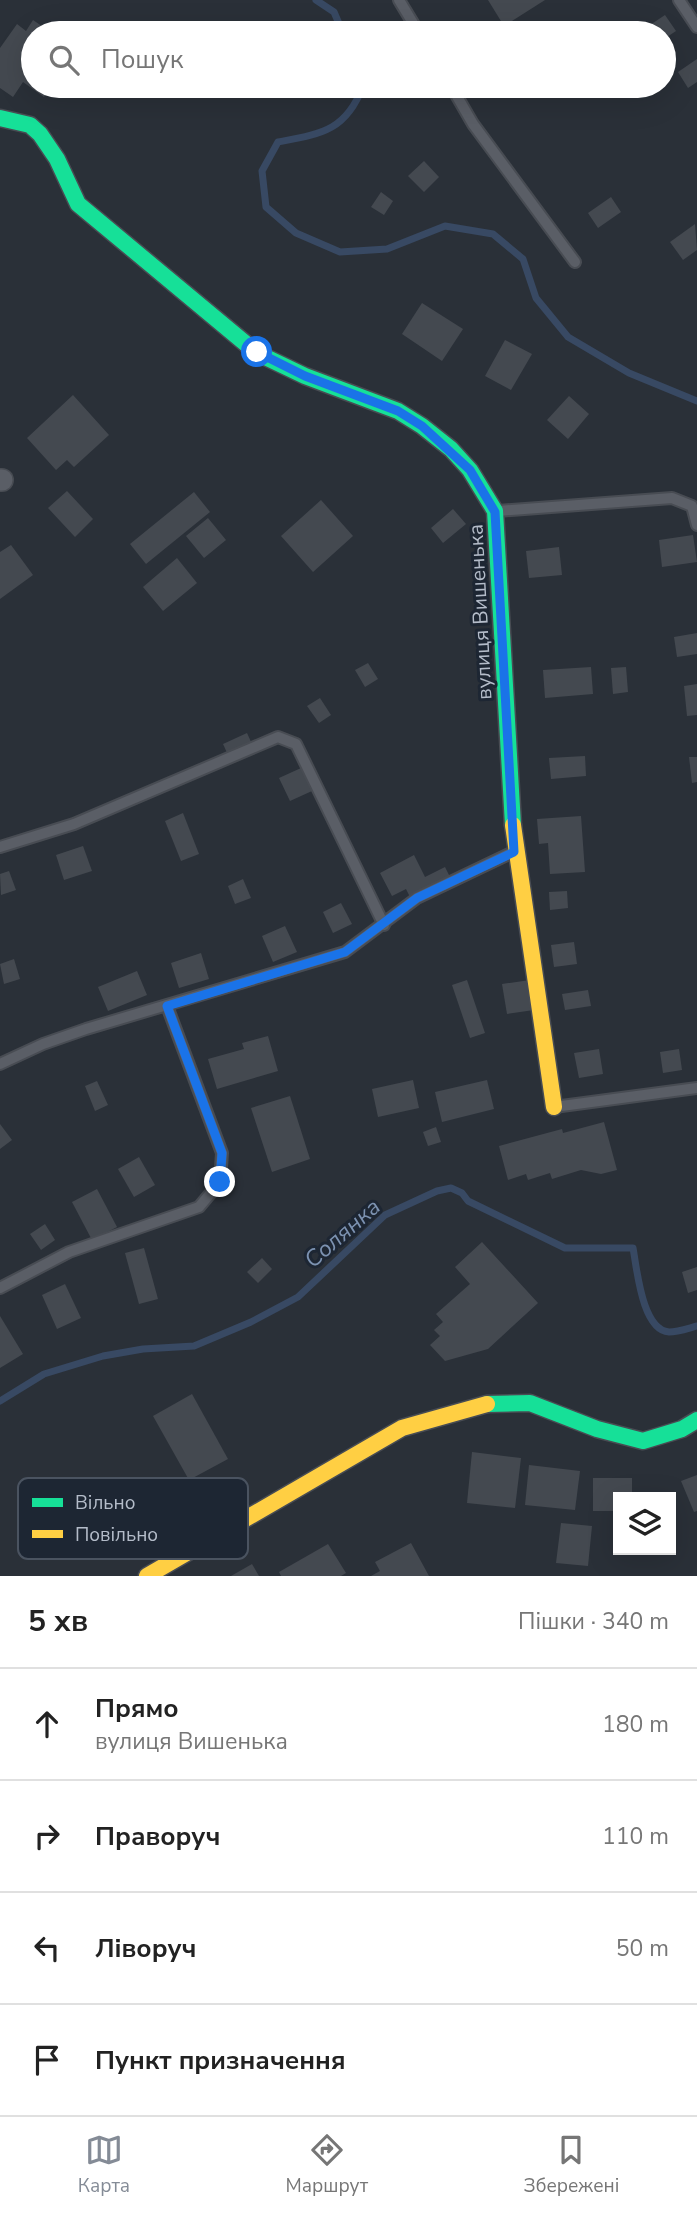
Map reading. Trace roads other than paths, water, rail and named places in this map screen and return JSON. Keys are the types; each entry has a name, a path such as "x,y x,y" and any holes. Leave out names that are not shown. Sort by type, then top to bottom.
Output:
{"street":[{"name":"вулиця Вишенька","path":"0,118 23,122 40,134 57,159 78,204 257,352 305,376 398,411 422,426 470,470 495,512 514,852 554,1107"},
{"path":"248,1517 402,1428 498,1402 530,1403 597,1429 643,1441 682,1429 697,1420"},
{"path":"147,1576 176,1559"}],"lane":[{"path":"399,0 412,21"},
{"path":"679,0 697,27"},
{"path":"458,98 473,124 575,262"},
{"path":"495,512 672,498 692,506 697,525"},
{"path":"0,847 74,824 278,737 296,744 384,925"},
{"path":"0,1064 43,1044 345,952 417,898 514,852"},
{"path":"0,1288 69,1252 199,1207 220,1182 222,1153 167,1006"},
{"path":"554,1107 697,1088"}],"waterway":[{"path":"316,0 334,12 338,21"},
{"path":"357,98 349,113 330,128 278,142 262,171 266,207 296,233 340,252 387,249 445,226 493,234 523,259 536,298 568,337 629,373 697,401"},
{"name":"Солянка","path":"0,1401 44,1374 103,1356 143,1349 194,1346 251,1322 298,1297 385,1215 437,1191 451,1188 462,1193 468,1201 565,1248 633,1248 642,1297 653,1321 660,1329 669,1332 697,1326"}]}
